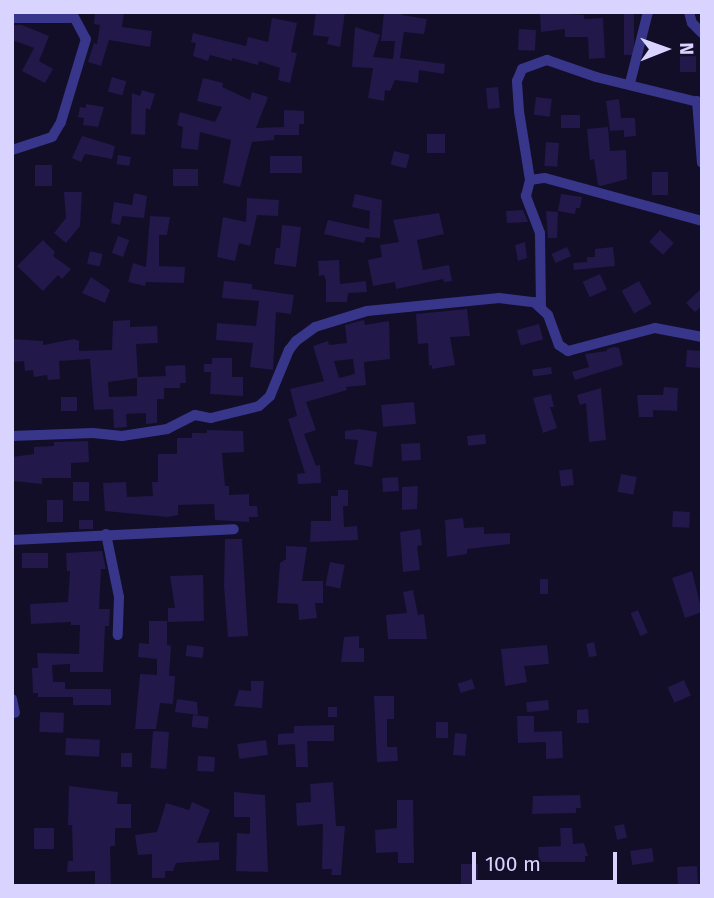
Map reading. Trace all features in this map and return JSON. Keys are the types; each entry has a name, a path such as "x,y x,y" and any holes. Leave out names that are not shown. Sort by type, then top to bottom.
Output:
{"street":[{"path":"630,83 648,12"},
{"path":"689,12 692,23 702,33"},
{"path":"12,18 73,15 86,39 61,122 52,137 12,150"},
{"path":"541,307 540,233 526,196 530,180 519,111 517,81 522,69 547,60 596,77 630,83 699,102 702,163"},
{"path":"530,180 545,178 702,221"},
{"path":"12,436 93,433 122,436 167,429 195,415 211,418 259,407 270,396 289,350 296,341 315,327 367,311 481,299 534,302 548,314 559,345 568,351 656,328 702,337"},
{"path":"12,540 234,528"},
{"path":"106,534 119,597 118,635"},
{"path":"12,699 15,712"}],"building":[{"path":"95,12 124,12 122,27 152,31 150,47 109,40 101,66 88,62 94,43 97,44 100,25 94,24"},
{"path":"316,12 345,12 340,47 327,44 329,37 313,35"},
{"path":"384,12 402,12 402,15 427,19 424,34 404,32 400,58 445,64 444,74 419,70 418,83 395,80 390,91 385,90 384,101 368,98 373,68 352,67 355,27 380,35 373,57 393,59 395,41 381,41"},
{"path":"540,12 584,15 584,19 603,18 605,58 589,59 588,37 565,37 565,29 541,32"},
{"path":"624,12 634,12 634,55 624,55"},
{"path":"272,18 297,23 291,52 297,53 290,83 278,80 280,68 259,61 258,65 232,58 232,61 210,55 208,61 193,56 196,43 191,42 193,33 246,46 248,37 268,42"},
{"path":"13,25 22,25 49,36 39,61 53,69 45,83 22,71 34,48 12,40"},
{"path":"519,29 536,30 535,51 518,50"},
{"path":"680,44 696,44 696,72 680,72"},
{"path":"112,77 126,81 122,96 108,91"},
{"path":"203,78 223,83 222,87 250,100 252,92 268,97 256,128 284,127 284,110 304,111 304,124 299,124 299,135 274,135 274,140 252,142 240,187 223,183 231,140 200,132 198,150 181,148 183,127 177,125 180,112 215,122 222,107 197,101"},
{"path":"498,87 500,108 488,109 486,88"},
{"path":"142,90 155,94 150,110 146,108 145,135 131,134 132,93 140,96"},
{"path":"536,97 552,99 550,117 534,115"},
{"path":"619,99 621,118 635,118 636,136 624,137 624,130 610,131 606,101"},
{"path":"86,104 104,107 98,127 83,125 84,118 78,117 80,107 86,108"},
{"path":"561,115 580,115 580,128 561,128"},
{"path":"608,127 610,151 626,150 627,179 601,186 598,185 594,159 590,160 587,129"},
{"path":"427,134 445,134 445,153 427,153"},
{"path":"82,136 115,146 112,159 85,154 81,162 72,158"},
{"path":"546,142 559,143 557,167 544,166"},
{"path":"394,151 410,155 406,168 391,165"},
{"path":"118,155 131,157 129,166 117,164"},
{"path":"270,156 302,156 302,173 270,173"},
{"path":"35,165 52,165 52,186 35,186"},
{"path":"173,169 198,169 198,186 173,186"},
{"path":"652,172 668,172 668,195 652,195"},
{"path":"64,192 82,192 80,226 66,243 54,233 66,218"},
{"path":"134,193 147,196 144,218 122,216 120,225 111,223 114,202 132,205"},
{"path":"355,194 382,200 380,238 366,237 364,243 324,234 328,220 369,229 370,211 352,207"},
{"path":"561,194 582,197 580,208 576,208 575,214 558,211"},
{"path":"247,198 279,200 278,216 257,215 250,246 239,243 235,261 217,257 223,217 246,222"},
{"path":"523,210 528,222 507,223 506,211"},
{"path":"546,211 558,212 557,238 548,238"},
{"path":"439,213 444,234 417,240 423,270 449,265 452,281 444,282 443,279 396,289 395,282 373,286 368,260 382,257 380,245 399,242 393,220"},
{"path":"150,216 170,217 167,235 159,235 159,266 185,267 184,283 146,282 145,286 128,282 133,263 146,267"},
{"path":"282,225 301,227 296,267 274,264 276,248 280,248"},
{"path":"660,230 674,243 663,255 649,242"},
{"path":"118,236 129,240 123,257 112,253"},
{"path":"43,240 55,252 53,256 71,269 62,279 58,275 43,291 17,266"},
{"path":"525,242 527,258 518,261 515,245"},
{"path":"567,247 571,256 556,263 551,254"},
{"path":"613,247 615,266 574,270 573,263 587,262 587,257 595,257 595,249"},
{"path":"90,251 103,254 100,267 87,264"},
{"path":"339,260 340,284 366,281 367,292 348,293 347,302 326,302 326,281 324,275 319,276 318,261"},
{"path":"600,274 607,290 590,297 583,282"},
{"path":"91,277 110,290 105,303 82,293"},
{"path":"224,281 252,284 252,289 294,295 291,314 276,312 273,370 250,367 253,343 216,340 217,323 256,326 259,301 222,298"},
{"path":"639,281 652,304 634,313 622,291"},
{"path":"702,288 702,306 695,312 686,303"},
{"path":"467,309 470,336 450,337 455,365 432,369 432,365 429,366 428,343 418,344 416,314"},
{"path":"130,320 130,327 157,326 158,343 136,344 138,377 166,376 165,366 185,365 186,383 180,383 180,388 164,388 164,399 157,399 157,423 146,424 146,413 126,414 127,427 114,428 113,409 94,410 90,359 59,361 60,379 48,380 47,375 34,377 33,370 25,371 24,361 13,362 12,339 43,341 43,345 74,339 79,341 79,351 112,350 113,321","holes":["137,378 137,396 109,397 108,382"]},
{"path":"364,320 365,325 389,321 390,359 364,362 366,385 346,387 347,390 306,402 316,430 304,434 316,466 320,465 321,483 298,484 297,474 305,473 288,419 297,416 290,389 324,381 313,346 328,341 329,345 347,343 345,325","holes":["353,359 355,374 339,378 334,361"]},
{"path":"539,324 543,339 521,345 517,330"},
{"path":"614,347 619,348 623,365 575,380 572,372 589,367 585,354 607,351"},
{"path":"687,350 702,351 701,368 686,367"},
{"path":"212,358 232,358 232,377 243,377 243,396 210,394 211,372 204,372 204,364 212,364"},
{"path":"551,367 552,374 533,377 532,370"},
{"path":"664,387 678,388 677,411 653,410 653,417 639,417 637,395 663,395"},
{"path":"601,388 606,440 589,442 586,403 580,405 577,395"},
{"path":"551,394 554,407 550,407 557,428 543,433 533,398"},
{"path":"61,397 77,397 77,411 61,411"},
{"path":"414,402 416,424 383,427 381,405"},
{"path":"359,429 377,432 372,467 354,464 358,440 345,439 345,431"},
{"path":"207,430 243,431 244,452 222,453 225,486 229,486 229,495 249,494 249,506 257,506 258,517 249,517 249,522 215,520 214,504 178,505 178,515 168,517 105,511 103,483 126,482 127,497 153,496 152,482 158,482 158,454 177,454 177,438 192,438 192,433 207,433"},
{"path":"485,434 486,444 468,446 467,436"},
{"path":"88,441 89,462 71,463 71,478 42,478 42,484 12,481 12,457 34,454 34,447 54,446 54,442"},
{"path":"420,443 421,460 402,461 401,444"},
{"path":"572,469 574,485 561,486 559,471"},
{"path":"621,474 637,477 633,495 618,492"},
{"path":"398,477 399,491 383,492 382,478"},
{"path":"73,482 89,482 89,501 73,501"},
{"path":"418,486 417,509 402,510 402,487"},
{"path":"338,490 348,490 348,506 343,506 344,527 357,526 358,540 310,542 311,521 331,521 331,496 338,496"},
{"path":"47,500 63,500 63,522 47,522"},
{"path":"673,511 690,512 689,528 672,527"},
{"path":"463,518 464,528 484,527 484,534 510,533 510,544 467,549 467,554 447,557 445,520"},
{"path":"79,520 93,520 93,529 79,529"},
{"path":"420,529 422,545 417,546 420,570 403,572 400,532"},
{"path":"225,539 242,539 248,636 228,637 224,586"},
{"path":"286,546 307,547 302,581 323,581 323,603 315,603 317,618 299,620 298,604 277,603 280,563 286,559"},
{"path":"102,551 106,569 101,569 99,609 110,609 109,626 105,626 103,672 70,672 70,664 52,665 53,682 65,682 65,689 111,689 111,705 73,705 73,697 38,697 38,693 33,693 32,668 38,668 37,653 79,654 80,625 71,625 71,622 31,624 30,604 68,602 70,571 67,571 66,553"},
{"path":"22,553 48,553 48,568 22,568"},
{"path":"330,562 345,565 340,588 325,586"},
{"path":"692,571 702,612 685,618 672,578"},
{"path":"203,575 204,621 168,622 168,608 175,608 170,576"},
{"path":"540,579 548,579 548,594 540,594"},
{"path":"413,590 418,615 424,614 427,639 388,639 386,615 407,613 403,592"},
{"path":"638,610 648,633 640,636 631,613"},
{"path":"149,621 167,621 167,645 171,646 169,676 175,676 173,704 160,703 156,729 135,729 140,674 157,675 157,659 138,657 139,643 149,644"},
{"path":"359,636 359,648 364,648 364,662 341,662 344,637"},
{"path":"594,642 597,656 589,657 586,644"},
{"path":"187,645 204,647 203,658 186,656"},
{"path":"547,645 549,664 524,666 527,682 505,686 501,649"},
{"path":"472,679 475,689 461,693 458,683"},
{"path":"684,680 691,696 674,703 668,687"},
{"path":"251,681 264,681 262,708 234,706 239,690 251,691"},
{"path":"374,696 394,696 394,719 387,719 387,747 397,747 398,761 377,762"},
{"path":"177,699 197,702 198,715 175,712"},
{"path":"548,700 549,710 527,712 526,702"},
{"path":"328,707 337,707 337,717 328,717"},
{"path":"588,709 589,723 577,723 577,710"},
{"path":"40,712 64,713 63,733 39,732"},
{"path":"193,715 209,717 207,729 192,727"},
{"path":"517,716 534,716 534,732 562,731 563,758 546,759 546,742 518,743"},
{"path":"436,722 448,722 448,738 436,738"},
{"path":"334,725 334,741 307,741 308,767 296,767 295,744 278,745 278,734 294,733 294,726"},
{"path":"153,731 169,732 166,769 150,768"},
{"path":"455,733 467,734 465,756 453,755"},
{"path":"66,738 100,740 99,757 65,755"},
{"path":"266,740 268,755 239,759 237,744"},
{"path":"121,753 132,753 132,767 121,767"},
{"path":"198,756 215,757 214,772 197,771"},
{"path":"333,782 336,826 345,826 341,875 331,875 332,869 322,869 323,824 297,826 296,803 311,802 310,784"},
{"path":"69,786 118,792 117,804 131,804 131,828 115,828 115,846 110,846 111,886 95,886 95,871 67,872 68,861 73,861 72,825 68,825"},
{"path":"234,792 265,795 268,872 236,871 237,833 250,834 250,817 234,817"},
{"path":"580,795 581,808 576,808 576,813 532,814 533,796"},
{"path":"397,800 413,800 414,863 398,863 398,852 376,853 375,830 397,828"},
{"path":"192,802 210,810 197,843 219,842 219,860 176,863 173,871 165,871 165,878 152,878 152,854 138,855 135,835 157,832 166,803 189,810"},
{"path":"624,824 627,838 617,840 614,826"},
{"path":"34,828 54,828 54,849 34,849"},
{"path":"560,828 572,828 573,844 584,843 588,856 585,856 585,862 539,862 538,847 561,846"},
{"path":"652,848 654,862 632,865 630,851"},
{"path":"461,864 478,864 478,886 461,886"},
{"path":"697,866 698,886 678,886 677,867"}]}
